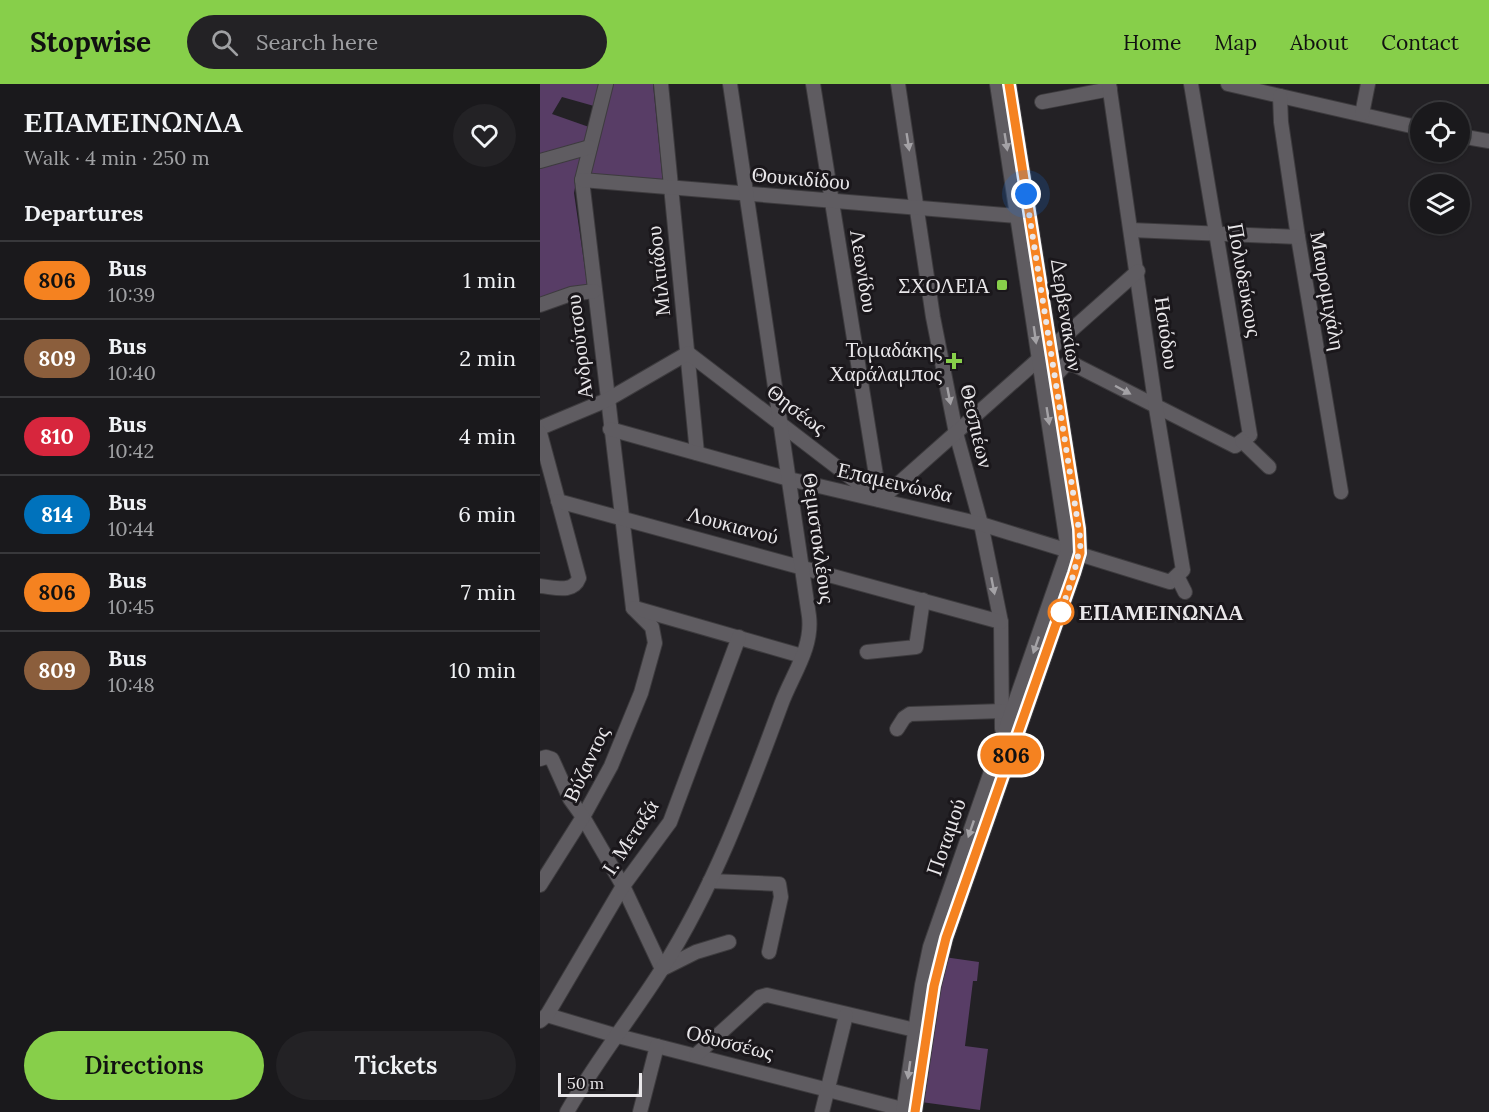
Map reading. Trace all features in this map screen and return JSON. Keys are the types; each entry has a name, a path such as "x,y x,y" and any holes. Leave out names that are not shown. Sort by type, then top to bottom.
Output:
{"street":[{"name":"Ανδρούτσου","path":"606,84 582,180 633,608"},
{"name":"Μιλτιάδου","path":"661,84 697,453"},
{"name":"Θεμιστοκλέους","path":"567,1112 614,1035 662,969 711,881 732,837 787,690 809,642 811,629 802,565 730,84"},
{"name":"Λεωνίδου","path":"813,84 880,500"},
{"name":"Θεσπιέων","path":"898,84 933,316 956,433 981,524 1001,622 1002,741"},
{"name":"Δερβενακίων","path":"997,84 1039,358 1074,551"},
{"name":"Δερβενακίων","path":"1010,84 1079,529 1074,551"},
{"name":"Πολυδεύκους","path":"1191,84 1250,435 1242,441"},
{"path":"1228,84 1410,126"},
{"path":"1362,114 1368,84"},
{"path":"1042,102 1109,86"},
{"name":"Ησιόδου","path":"1109,86 1138,272 1156,408 1184,570 1174,579"},
{"name":"Μαυρομιχάλη","path":"1280,96 1281,122 1298,237 1341,492"},
{"path":"1470,138 1489,141"},
{"path":"540,161 590,147"},
{"name":"Θουκιδίδου","path":"582,180 1017,216"},
{"path":"1131,230 1298,237"},
{"path":"880,500 1138,272"},
{"path":"540,305 571,294 594,291"},
{"path":"540,428 607,400 688,353"},
{"name":"Θησέως","path":"688,353 880,500"},
{"path":"1055,376 1066,364 1075,365 1208,434 1235,446 1242,441 1269,466"},
{"name":"Επαμεινώνδα","path":"610,429 789,479 981,524 1174,579"},
{"path":"540,433 579,578 575,586 568,588 540,586"},
{"name":"Λουκιανού","path":"558,501 802,565 1001,622"},
{"name":"Ποταμού","path":"908,1111 915,1030 930,947 1002,741 1074,551"},
{"name":"Ποταμού","path":"908,1111 946,938 1058,622 1074,551"},
{"path":"1174,579 1185,592"},
{"path":"867,652 916,647 923,600"},
{"path":"633,608 802,656"},
{"name":"Βύζαντος","path":"633,608 652,627 655,643 641,693 611,766 583,817 623,886 662,969"},
{"name":"Ι. Μεταξά","path":"543,1018 623,886 670,822 739,637"},
{"path":"897,729 904,718 910,714 1003,711"},
{"path":"540,759 546,757 552,759 570,799 583,817 540,885"},
{"path":"711,881 776,882 779,885 781,897 769,952"},
{"path":"662,969 696,952 729,942"},
{"path":"696,1055 760,997 767,995 915,1030"},
{"path":"822,1112 846,1015"},
{"name":"Οδυσσέως","path":"543,1018 828,1088 908,1111"},
{"path":"640,1112 657,1046"}],"shaded area":[{"path":"540,84 600,84 594,106 562,97 552,114 589,127 585,142 540,159"},
{"path":"609,84 653,84 663,184 587,176"},
{"path":"581,155 574,193 588,290 540,306 540,166"},
{"path":"944,957 979,962 977,981 973,981 965,1046 988,1049 980,1110 921,1102"}],"bus line":[{"name":"806","path":"915,1112 939,961 1058,622 1080,553 1081,543 1009,84"}],"place":[{"name":"ΣΧΟΛΕΙΑ","path":"1002,285"},
{"name":"Τομαδάκης Χαράλαμπος","path":"954,361"},
{"name":"ΕΠΑΜΕΙΝΩΝΔΑ","path":"1061,612"}],"route":[{"path":"1026,194 1081,543 1080,553 1061,612"}]}
